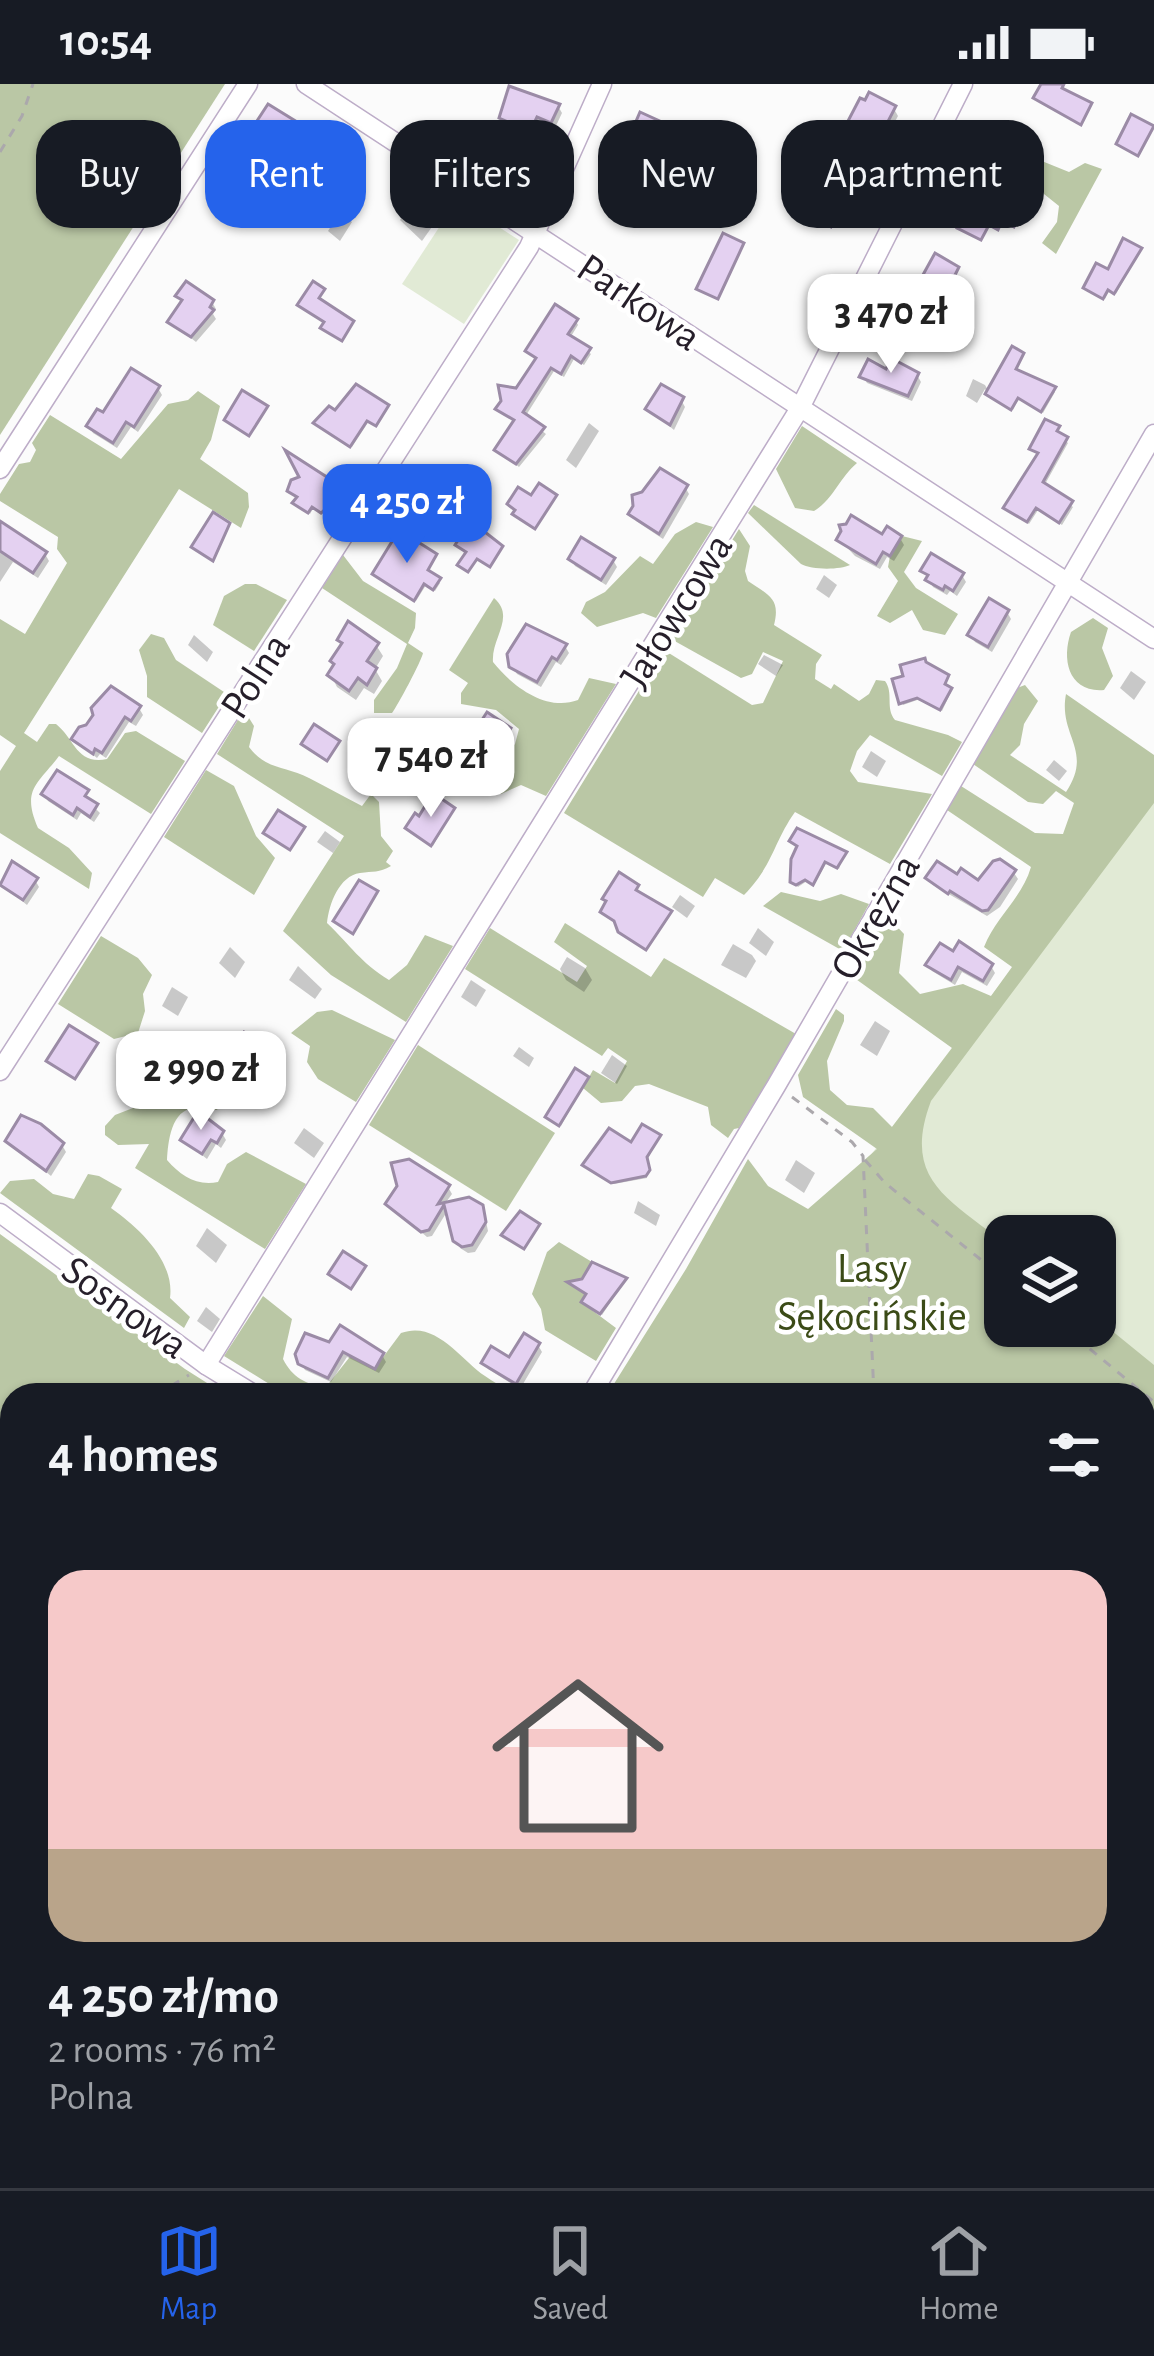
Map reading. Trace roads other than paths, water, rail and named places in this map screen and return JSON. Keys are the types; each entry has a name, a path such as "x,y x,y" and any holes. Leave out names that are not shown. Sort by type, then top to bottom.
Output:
{"street":[{"path":"0,469 248,84"},
{"name":"Parkowa","path":"306,84 1154,639"},
{"name":"Polna","path":"0,1071 536,232 602,84"},
{"name":"Jałowcowa","path":"206,1364 800,408 963,84"},
{"name":"Okrężna","path":"598,1383 1154,434"},
{"name":"Sosnowa","path":"0,1213 236,1383"}],"park label":[{"name":"Lasy Sękocińskie","path":"872,1291"}]}
